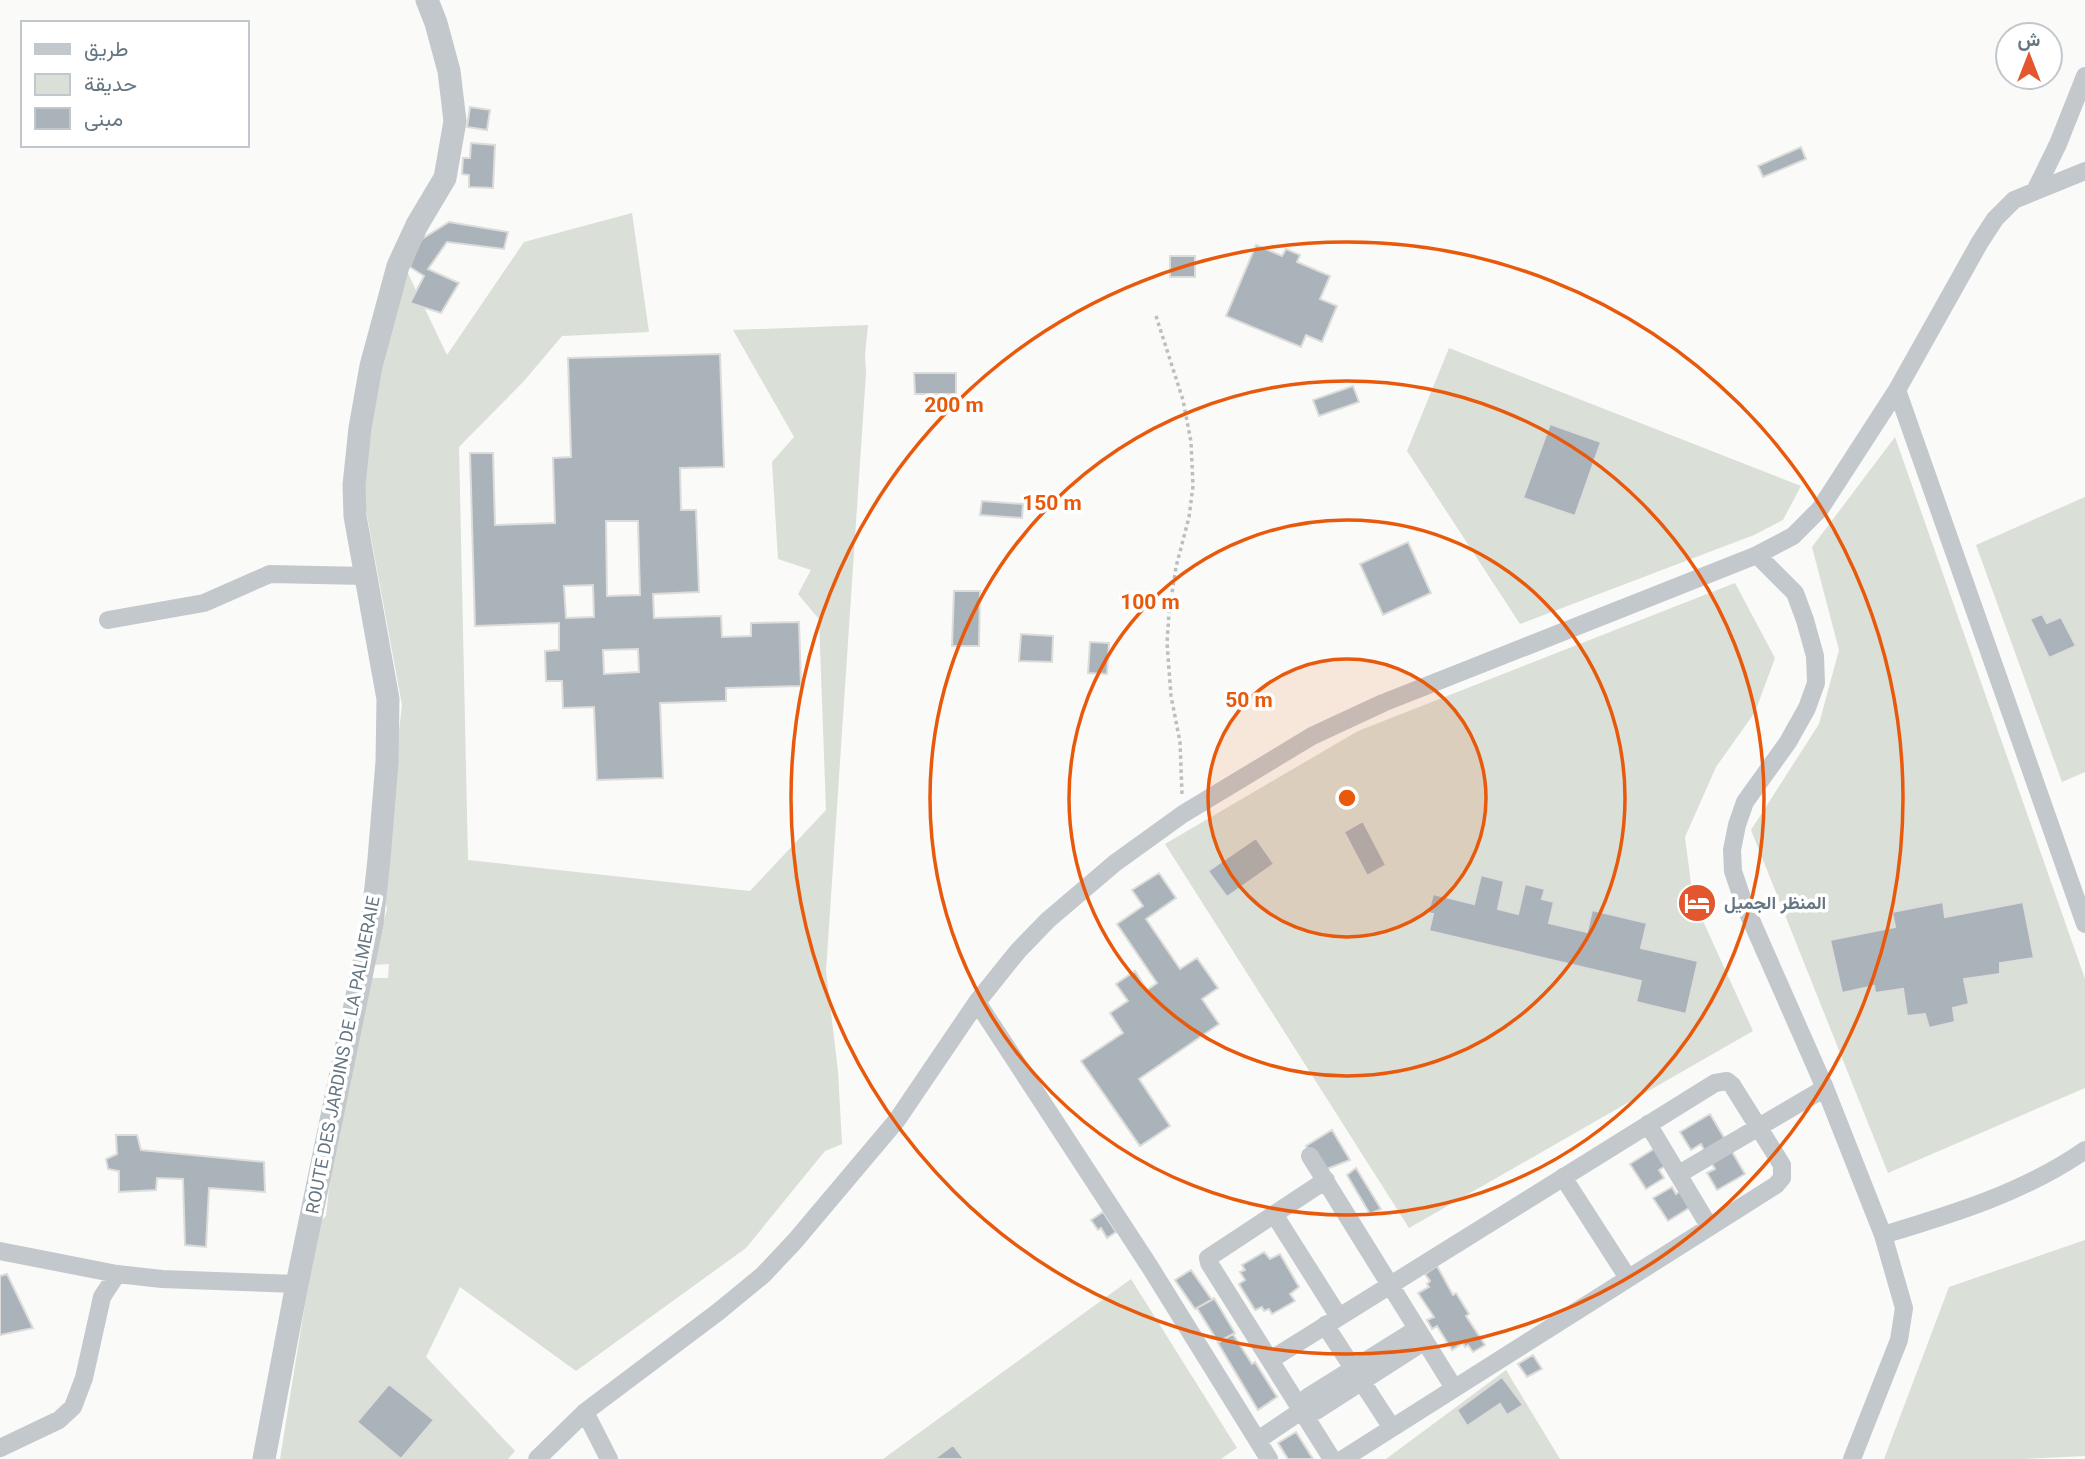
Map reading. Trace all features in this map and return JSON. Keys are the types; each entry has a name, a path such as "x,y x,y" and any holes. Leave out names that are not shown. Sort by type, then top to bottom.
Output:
{"street":[{"name":"ROUTE DES JARDINS DE LA PALMERAIE","path":"264,1459 297,1284 372,924 387,762 388,699 355,516 354,485 360,428 371,366 398,266 417,225 445,178 455,121 449,71 427,0"},
{"path":"2035,191 2058,144 2085,76"},
{"path":"537,1459 585,1412 763,1275 897,1120 977,1002 1018,950 1048,920 1115,863 1183,814 1312,736 1383,703 1757,555 1794,536 1820,509 1897,390 1995,219 2014,200 2085,171"},
{"path":"1897,390 2085,924"},
{"path":"1757,555 1795,593 1815,656 1816,683 1807,708 1788,742 1745,802 1734,838 1733,871 1744,904 1825,1088 1883,1235 1904,1308 1899,1340 1852,1459"},
{"path":"108,620 204,603 270,574 366,576"},
{"path":"977,1002 1143,1255 1269,1459"},
{"path":"1270,1360 1721,1080 1732,1084 1782,1165 1782,1178 1776,1185 1343,1459"},
{"path":"1679,1174 1825,1088"},
{"path":"1648,1124 1709,1226"},
{"path":"1883,1235 1934,1220 2003,1194 2057,1170 2085,1150"},
{"path":"1310,1156 1454,1388"},
{"path":"1563,1177 1628,1278"},
{"path":"1326,1180 1208,1258 1209,1264 1332,1459"},
{"path":"1274,1214 1358,1375 1392,1428"},
{"path":"0,1251 117,1274 162,1279 297,1284"},
{"path":"0,1448 59,1420 73,1407 85,1378 102,1297 117,1274"},
{"path":"1258,1440 1301,1411 1316,1411 1358,1375 1421,1335"},
{"path":"585,1412 609,1459"}],"path":[{"path":"1156,316 1183,400 1191,442 1193,486 1169,614 1167,643 1169,686 1180,742 1183,814"}],"green space":[{"path":"632,213 649,332 562,336 524,381 459,447 468,860 750,891 826,810 819,619 798,594 811,570 778,559 772,462 794,437 733,330 868,325 826,971 838,1071 842,1144 825,1151 746,1248 576,1371 460,1287 426,1357 515,1451 508,1459 280,1459 318,1223 326,1216 340,1087 367,978 388,978 389,964 372,965 387,909 382,881 402,705 361,483 369,427 403,263 447,355 524,242"},
{"path":"1449,348 1801,486 1783,520 1754,535 1520,624 1407,451"},
{"path":"1895,437 2085,979 2085,1088 1888,1173 1751,830 1819,724 1839,650 1812,547"},
{"path":"2085,497 2085,772 2062,782 1976,545"},
{"path":"1735,583 1775,658 1755,712 1716,767 1685,837 1693,899 1753,1031 1409,1228 1165,844 1358,731"},
{"path":"2085,1240 2085,1456 1884,1459 1949,1287"},
{"path":"1131,1279 1237,1448 1221,1459 883,1459"},
{"path":"1506,1370 1560,1459 1386,1459"}],"building":[{"path":"470,107 490,110 487,130 467,127"},
{"path":"471,143 495,145 493,188 469,187 469,175 462,174 463,158 470,158"},
{"path":"1801,147 1806,159 1763,177 1758,166"},
{"path":"449,222 508,232 504,249 447,242 428,269 459,283 441,313 410,303 424,276 410,267 419,241"},
{"path":"1256,245 1282,256 1286,249 1300,255 1297,262 1330,276 1320,299 1337,306 1322,342 1306,335 1301,347 1226,316"},
{"path":"1170,256 1195,256 1195,277 1170,277"},
{"path":"720,354 724,467 680,468 681,510 696,510 699,592 653,594 654,618 721,616 722,637 751,636 751,623 799,622 801,686 726,688 726,701 660,703 663,778 597,780 594,707 563,708 562,681 546,681 545,651 559,650 559,623 475,626 470,453 493,453 495,525 555,523 553,458 571,457 568,358","holes":["606,521 638,521 640,595 607,596","593,585 594,617 566,618 564,586","638,649 639,672 604,674 603,650"]},
{"path":"914,373 956,373 956,394 915,394"},
{"path":"1353,386 1359,402 1319,416 1313,400"},
{"path":"1550,424 1601,442 1575,516 1523,498"},
{"path":"982,501 1023,504 1022,518 980,515"},
{"path":"1408,542 1431,593 1383,615 1360,564"},
{"path":"954,591 980,591 979,646 952,646"},
{"path":"2042,614 2047,623 2061,617 2076,646 2049,658 2030,619"},
{"path":"1021,634 1053,636 1052,662 1019,661"},
{"path":"1090,642 1109,643 1107,674 1088,673"},
{"path":"1363,821 1386,865 1367,876 1344,832"},
{"path":"1256,838 1274,864 1227,897 1208,871"},
{"path":"1159,873 1176,898 1146,919 1180,969 1197,958 1218,988 1202,999 1219,1024 1139,1079 1170,1126 1140,1146 1081,1061 1123,1033 1110,1013 1128,1001 1116,984 1135,971 1147,990 1157,983 1117,924 1143,906 1132,890"},
{"path":"1481,875 1504,881 1498,909 1518,914 1525,884 1545,889 1542,899 1554,902 1549,923 1587,932 1592,910 1647,923 1641,948 1698,961 1686,1014 1636,1002 1641,981 1429,931 1433,914 1428,913 1433,894 1474,904"},
{"path":"1943,902 1945,917 2023,902 2034,958 2000,963 2000,974 1964,979 1969,1004 1953,1008 1955,1022 1929,1028 1925,1014 1907,1016 1903,989 1875,993 1874,986 1842,993 1830,940 1895,927 1892,912"},
{"path":"1710,1114 1726,1141 1705,1152 1701,1144 1691,1150 1680,1132"},
{"path":"1332,1130 1350,1160 1324,1170 1306,1146"},
{"path":"116,1135 137,1135 141,1150 264,1162 265,1192 209,1188 206,1247 185,1245 183,1179 157,1178 156,1190 119,1192 119,1171 108,1169 106,1159 117,1154"},
{"path":"1657,1147 1668,1164 1659,1170 1664,1178 1646,1189 1630,1164"},
{"path":"1731,1150 1745,1174 1717,1190 1707,1173 1715,1169 1711,1162"},
{"path":"1356,1168 1381,1209 1370,1214 1347,1175"},
{"path":"1672,1187 1676,1194 1684,1189 1694,1205 1668,1221 1653,1198"},
{"path":"1103,1212 1116,1232 1107,1238 1101,1228 1098,1230 1091,1220"},
{"path":"1264,1252 1270,1259 1280,1254 1299,1287 1290,1294 1295,1301 1272,1314 1269,1309 1264,1311 1262,1307 1255,1310 1239,1284 1245,1280 1240,1272 1245,1270 1242,1265"},
{"path":"1437,1266 1453,1295 1456,1293 1469,1314 1466,1316 1485,1345 1473,1352 1463,1343 1452,1350 1437,1326 1432,1329 1427,1320 1434,1317 1418,1293 1429,1287 1427,1284 1430,1281 1425,1274"},
{"path":"1191,1270 1212,1300 1195,1309 1175,1280"},
{"path":"7,1274 33,1328 0,1335 0,1276"},
{"path":"1214,1298 1235,1333 1218,1342 1197,1308"},
{"path":"1233,1334 1277,1397 1258,1410 1218,1343"},
{"path":"1533,1355 1542,1369 1527,1377 1518,1364"},
{"path":"1502,1377 1523,1405 1507,1415 1500,1404 1467,1426 1457,1410"},
{"path":"389,1384 434,1420 401,1459 357,1422"},
{"path":"1296,1432 1313,1459 1288,1459 1278,1443"},
{"path":"953,1445 964,1459 934,1459"}],"place":[{"name":"المنظر الجميل","path":"1697,903"}]}
